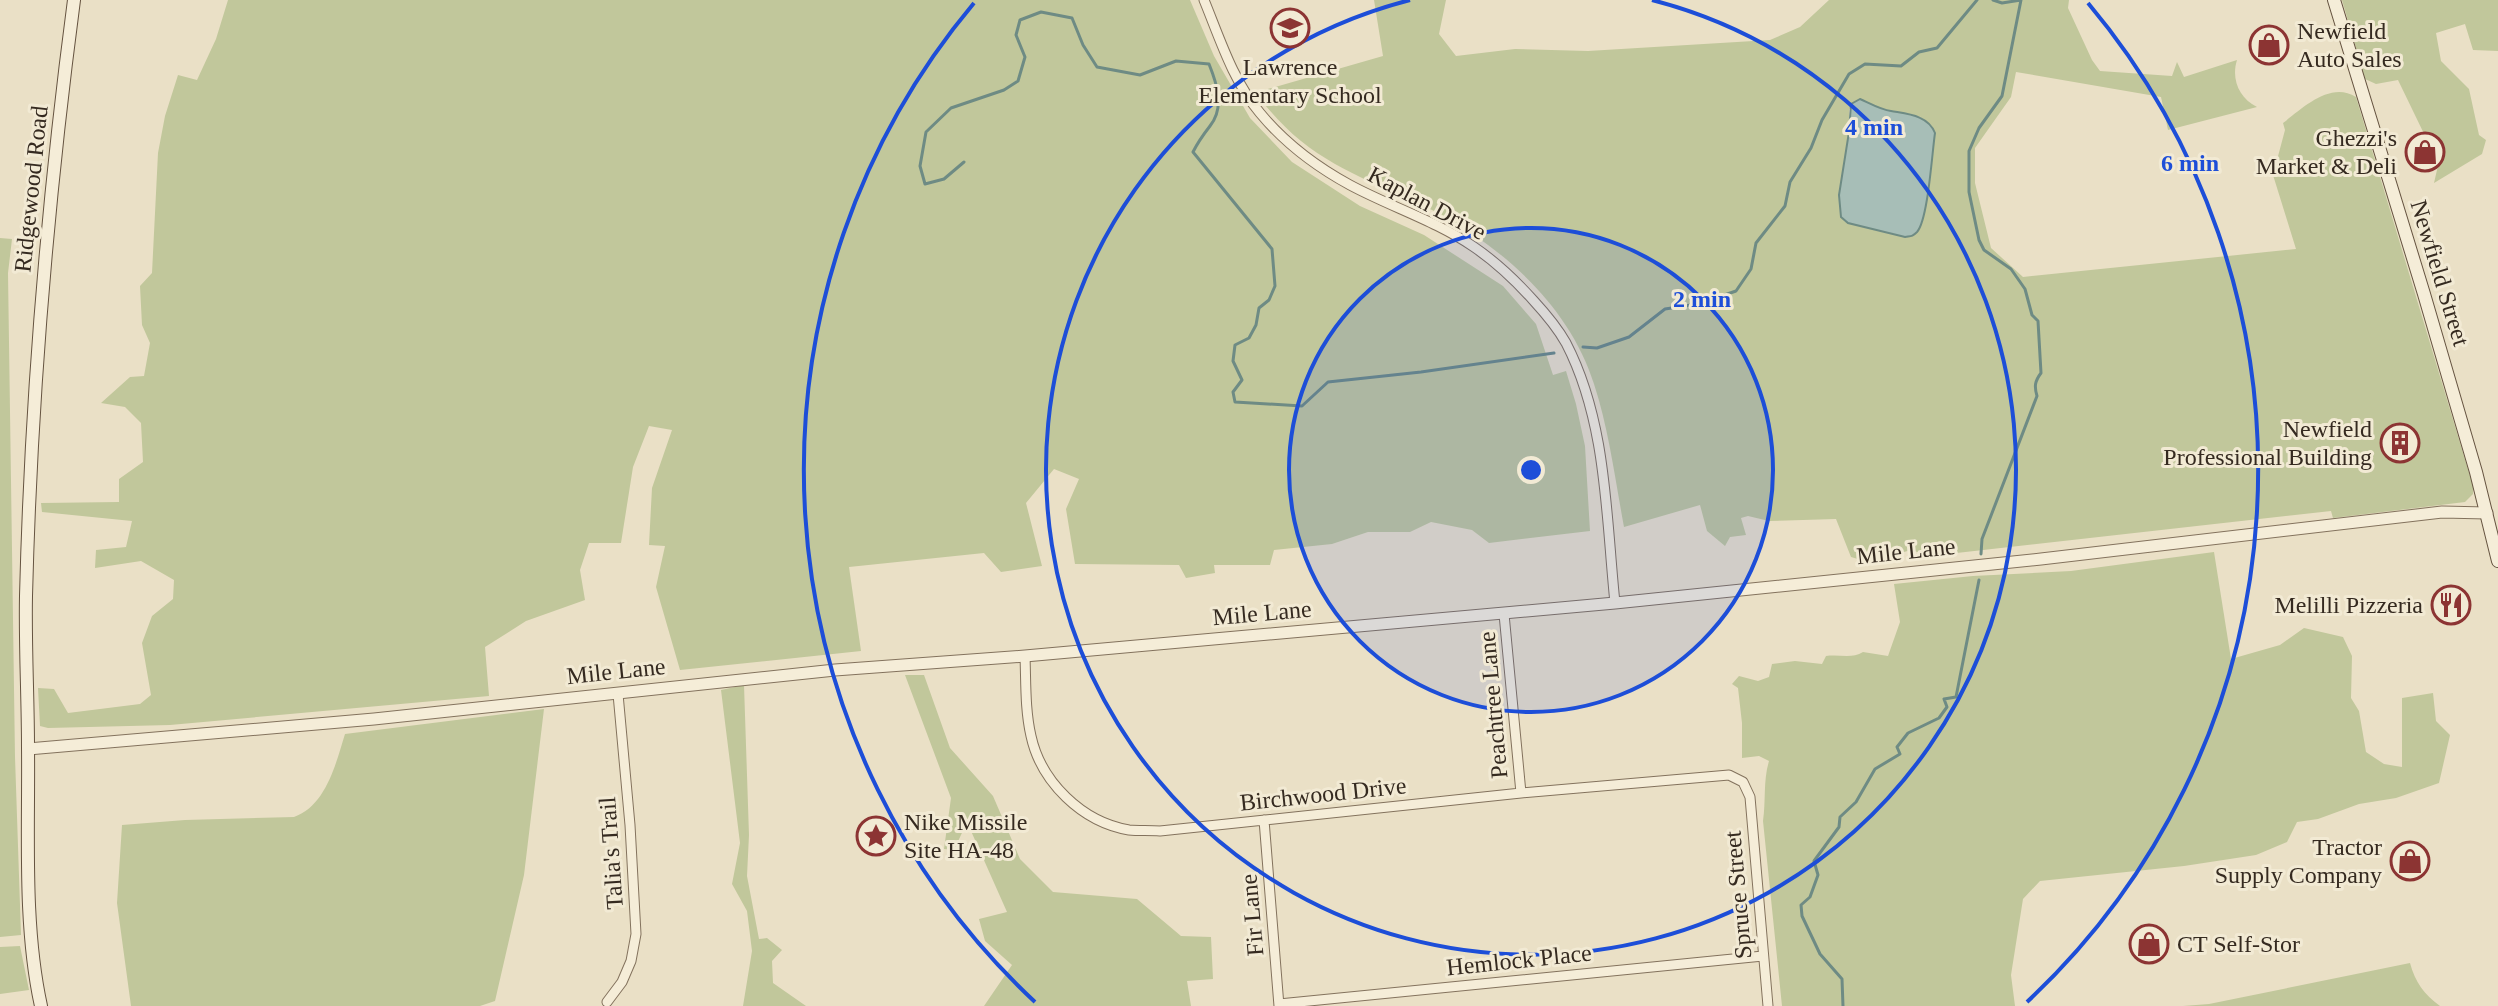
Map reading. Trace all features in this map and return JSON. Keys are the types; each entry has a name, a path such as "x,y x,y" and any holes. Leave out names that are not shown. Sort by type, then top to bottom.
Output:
{"main road":[{"name":"Ridgewood Road","path":"41,1006 30,906 26,599 50,205 74,0"},
{"name":"Newfield Street","path":"2334,0 2492,514 2498,561"}],"street":[{"name":"Kaplan Drive","path":"1204,0 1234,72 1262,116 1307,157 1349,184 1424,219 1473,247 1517,283 1546,314 1564,340 1587,393 1595,423 1615,603"},
{"name":"Mile Lane","path":"28,749 247,731 835,670 1504,614 2056,557 2442,512 2492,514"},
{"name":"Peachtree Lane","path":"1504,614 1521,793"},
{"name":"Birchwood Drive","path":"1025,656 1027,714 1039,762 1052,782 1078,807 1107,823 1129,830 1160,831 1521,793 1729,775 1743,782"},
{"name":"Talia's Trail","path":"607,1002 627,971 636,934 618,694"},
{"name":"Spruce Street","path":"1743,782 1750,797 1768,1006"},
{"name":"Fir Lane","path":"1264,820 1279,1005"},
{"name":"Hemlock Place","path":"1279,1005 1763,956"}],"green space":[{"path":"228,0 1190,0 1214,56 1250,118 1292,162 1360,206 1424,235 1503,286 1536,324 1553,375 1566,371 1576,404 1585,446 1590,531 1489,543 1472,530 1431,522 1410,532 1368,532 1332,544 1274,550 1270,565 1214,565 1215,573 1186,578 1179,565 1075,564 1066,509 1079,479 1054,469 1026,503 1042,566 1001,572 984,553 849,567 861,651 680,670 656,587 665,546 649,545 652,488 672,430 649,426 633,467 621,543 589,543 580,570 585,600 526,621 485,647 489,696 170,725 40,726 38,688 54,689 68,713 140,704 151,695 142,643 152,616 173,599 174,580 141,561 95,568 96,550 126,547 132,521 42,512 41,503 119,502 119,479 143,462 141,423 125,407 101,403 130,377 144,376 150,343 142,325 140,286 152,273 158,153 165,116 178,75 197,80 216,39"},
{"path":"1374,0 1446,0 1439,34 1456,56 1515,49 1588,51 1770,40 1800,27 1829,0 2069,0 2068,8 2100,71 2172,76 2177,62 2184,77 2237,60 2235,74 2238,87 2245,99 2257,107 2168,130 2161,97 2016,72 2011,97 1975,148 1975,183 1991,248 2023,277 2296,249 2273,175 2285,130 2283,123 2327,94 2346,93 2356,97 2473,494 2465,502 2333,518 2331,511 1930,556 1911,550 1868,562 1851,557 1836,519 1769,521 1748,516 1741,518 1746,535 1730,537 1725,546 1707,531 1700,505 1624,527 1608,437 1594,384 1584,357 1553,308 1513,265 1467,230 1317,153 1289,130 1254,93 1383,56","holes":["1860,100 1894,113 1921,117 1839,207 1849,109"]},
{"path":"2342,0 2498,0 2498,51 2473,50 2465,24 2436,33 2441,61 2469,89 2479,135 2486,140 2482,154 2434,183 2440,157 2439,142 2428,142 2398,80 2376,84 2365,79"},
{"path":"0,238 12,239 8,273 15,757 21,935 0,937"},
{"path":"2214,552 2231,659 2280,645 2304,628 2343,637 2352,656 2351,698 2359,711 2366,752 2384,764 2402,767 2402,698 2433,693 2436,721 2450,735 2439,783 2396,798 2359,804 2318,819 2297,822 2287,842 2256,855 2040,881 2023,899 2011,975 2015,1006 1782,1006 1763,821 1769,761 1759,756 1742,758 1738,688 1732,684 1739,676 1758,681 1769,677 1772,664 1795,661 1822,664 1826,656 1850,656 1863,652 1888,656 1900,622 1894,584 2071,571"},
{"path":"905,675 924,675 950,748 993,796 1020,859 1053,892 1137,899 1181,936 1211,937 1213,979 1187,981 1191,1006 984,1006 1012,965 985,941 979,919 1007,912 967,822 954,850 944,849 951,798"},
{"path":"744,685 749,835 747,876 759,939 767,938 782,950 772,961 773,983 806,1006 743,1006 752,951 747,911 732,884 740,843 721,690"},
{"path":"544,709 524,875 495,1001 480,1006 131,1006 117,903 122,825 294,817 322,794 345,734"},
{"path":"20,946 29,990 0,994 0,947"},
{"path":"2410,963 2421,987 2440,1006 2183,1006 2209,1004"}],"water":[{"path":"1860,99 1883,109 1922,119 1935,133 1924,214 1917,232 1911,236 1848,223 1841,217 1839,195 1851,104"}],"waterway":[{"path":"1583,347 1597,348 1629,337 1665,309 1698,304 1736,291 1751,269 1756,243 1785,206 1790,182 1849,74 1865,64 1901,66 1919,52 1937,48 1977,0"},
{"path":"1993,0 2002,3 2021,0"},
{"path":"1981,554 1982,539 2037,396 2036,384 2041,373 2038,321 2032,315 2025,289 2011,269 1984,250 1969,192 1969,151 1979,128 2002,96 2021,0"},
{"path":"964,162 944,179 925,184 920,166 926,132 951,108 1004,90 1018,81 1025,57 1016,35 1020,20 1041,12 1072,18 1083,45 1097,67 1140,75 1176,61 1209,64 1217,87 1217,111 1193,152 1272,249 1275,286 1269,300 1259,308 1256,325 1249,338 1235,345 1233,361 1242,380 1233,392 1235,402 1302,406 1328,382 1554,353"},
{"path":"1843,1006 1842,979 1820,954 1802,916 1801,905 1810,897 1818,875 1814,861 1839,827 1840,817 1856,802 1875,769 1900,754 1897,747 1908,733 1939,718 1947,707 1944,699 1956,697 1979,580"}],"place":[{"name":"Lawrence Elementary School","path":"1290,28"},
{"name":"Newfield Auto Sales","path":"2269,45"},
{"name":"Ghezzi's Market & Deli","path":"2425,152"},
{"name":"Newfield Professional Building","path":"2400,443"},
{"name":"Melilli Pizzeria","path":"2451,605"},
{"name":"Nike Missile Site HA-48","path":"876,836"},
{"name":"Tractor Supply Company","path":"2410,861"},
{"name":"CT Self-Stor","path":"2149,944"}]}
